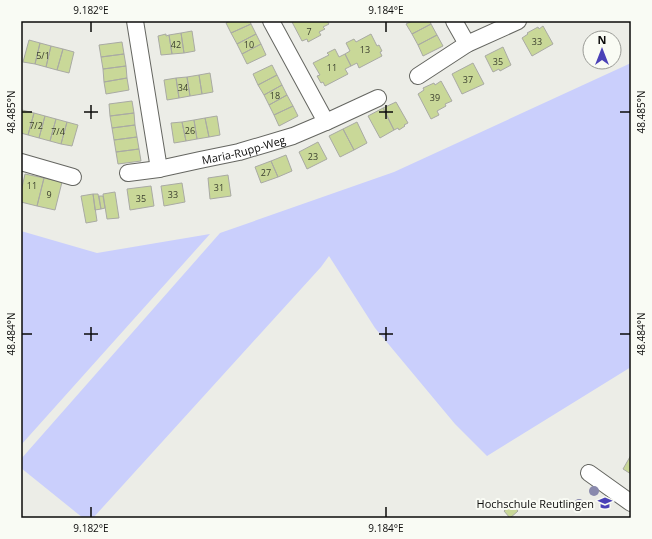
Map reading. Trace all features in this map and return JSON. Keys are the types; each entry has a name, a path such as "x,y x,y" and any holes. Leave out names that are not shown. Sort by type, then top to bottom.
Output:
{"street":[{"path":"135,21 159,169"},
{"path":"271,21 326,122"},
{"path":"454,21 467,44"},
{"path":"418,76 467,44 518,21"},
{"name":"Maria-Rupp-Weg","path":"128,173 159,169 239,152 293,136 378,98"},
{"path":"21,162 73,177"},
{"path":"589,473 631,503"}],"shaded area":[{"path":"631,63 631,367 487,456 455,424 375,328 329,256 321,267 93,518 83,518 21,468 21,459 220,233 394,172 616,70 622,70 622,67"},
{"path":"21,231 97,253 210,234 21,445"}],"building":[{"path":"230,21 250,21 251,24 231,33 226,23"},
{"path":"327,21 329,24 323,27 325,29 319,32 321,35 308,42 307,39 302,41 292,22"},
{"path":"412,21 430,21 431,24 412,34 406,24"},
{"path":"251,24 256,34 237,44 231,33"},
{"path":"431,24 437,35 418,45 412,34"},
{"path":"543,26 553,44 532,56 522,38 528,34 527,33"},
{"path":"192,31 195,51 184,53 181,33"},
{"path":"181,33 184,53 172,54 169,35"},
{"path":"166,34 166,36 169,35 172,54 161,55 158,36"},
{"path":"256,34 261,44 242,54 237,44"},
{"path":"371,34 377,46 379,45 382,51 380,52 382,56 359,68 357,63 351,66 345,54 350,51 346,43 354,39 356,42"},
{"path":"437,35 443,46 423,56 418,45"},
{"path":"29,40 40,43 35,64 23,62"},
{"path":"122,42 124,54 101,57 99,45"},
{"path":"40,43 51,46 46,67 35,64"},
{"path":"261,44 266,55 247,64 242,54"},
{"path":"51,46 63,49 57,70 46,67"},
{"path":"503,47 511,65 500,71 499,69 493,72 485,56"},
{"path":"63,49 74,52 69,73 57,70"},
{"path":"335,49 339,57 345,54 351,66 345,69 348,74 325,86 323,82 321,83 317,76 320,75 313,63 329,55 327,53"},
{"path":"124,54 126,66 103,69 101,57"},
{"path":"473,63 484,84 462,94 452,74"},
{"path":"272,65 277,75 258,85 253,74"},
{"path":"126,66 127,78 104,82 103,69"},
{"path":"210,73 213,92 202,94 199,75"},
{"path":"199,75 202,94 190,96 187,77"},
{"path":"277,75 282,85 264,95 258,85"},
{"path":"187,77 190,96 179,98 176,78"},
{"path":"127,78 129,90 106,94 104,82"},
{"path":"176,78 179,98 167,100 164,80"},
{"path":"441,81 452,101 445,104 446,106 437,111 439,115 431,119 418,94 424,90 423,88 434,83 435,85"},
{"path":"282,85 287,95 269,105 264,95"},
{"path":"287,95 293,106 274,115 269,105"},
{"path":"132,101 134,113 110,116 109,104"},
{"path":"396,102 408,123 399,130 398,128 394,130 383,108"},
{"path":"293,106 298,116 279,126 274,115"},
{"path":"383,108 394,130 380,138 368,116"},
{"path":"22,110 34,113 28,135 21,133"},
{"path":"34,113 45,116 39,138 28,135"},
{"path":"134,113 135,125 112,128 110,116"},
{"path":"45,116 56,119 50,141 39,138"},
{"path":"217,116 220,135 209,137 205,118"},
{"path":"205,118 209,137 197,139 194,120"},
{"path":"56,119 67,122 61,144 50,141"},
{"path":"194,120 197,139 186,141 182,122"},
{"path":"67,122 78,125 72,146 61,144"},
{"path":"182,122 186,141 174,143 171,123"},
{"path":"357,122 367,143 354,150 343,129"},
{"path":"135,125 137,137 114,140 112,128"},
{"path":"343,129 354,150 340,157 329,136"},
{"path":"137,137 139,149 116,152 114,140"},
{"path":"318,142 327,159 307,169 299,152"},
{"path":"139,149 141,161 118,164 116,152"},
{"path":"286,155 292,171 278,177 271,161"},
{"path":"271,161 278,177 261,183 255,167"},
{"path":"25,174 44,178 37,206 21,202 21,192"},
{"path":"228,175 231,196 210,199 208,178"},
{"path":"44,178 62,182 55,210 37,206"},
{"path":"182,183 185,202 164,206 161,186"},
{"path":"151,186 154,206 130,210 127,189"},
{"path":"115,192 119,218 107,219 103,194"},
{"path":"93,194 97,221 86,223 81,196"},
{"path":"93,194 98,194 101,209 95,210"},
{"path":"99,196 103,196 105,208 101,209"},
{"path":"631,455 631,474 623,469"},
{"path":"512,504 518,511 510,518 504,511"}],"place":[{"name":"Hochschule Reutlingen","path":"605,503"}]}
